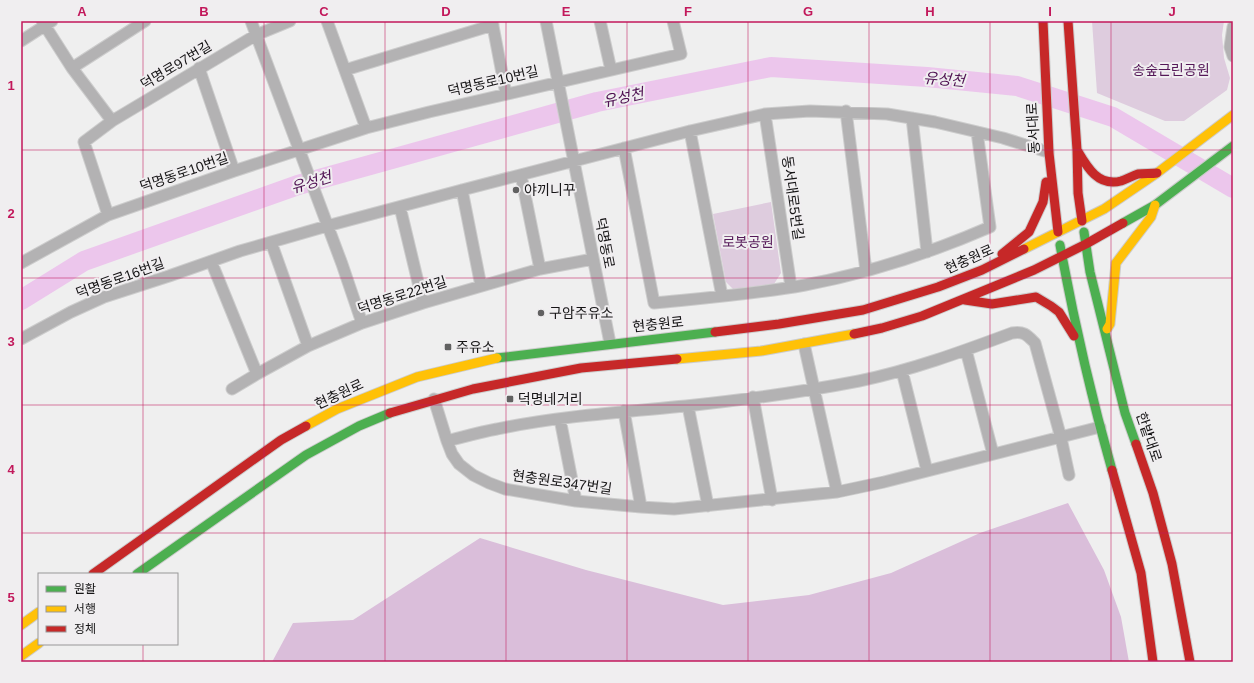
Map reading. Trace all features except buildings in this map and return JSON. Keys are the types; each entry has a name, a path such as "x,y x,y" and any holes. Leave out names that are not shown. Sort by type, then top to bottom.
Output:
{"main road":[{"name":"동서대로","path":"1043,21 1048,147 1054,209 1058,232"},
{"path":"1068,21 1077,150 1078,193 1082,220"},
{"name":"현충원로","path":"94,573 280,440 337,409 417,376 500,357 779,324 863,310 938,287 982,270 1104,208 1157,173 1233,115"},
{"path":"138,573 306,455 359,426 398,410 473,389 581,368 761,351 882,328 922,316 1034,270 1086,244 1155,205 1233,146"},
{"path":"982,270 1029,232 1043,202 1046,186 1048,147"},
{"path":"1077,150 1094,176 1103,181 1122,181 1134,175 1157,173"},
{"path":"1105,333 1110,324 1116,264 1151,217 1155,205"},
{"name":"한밭대로","path":"1082,220 1090,272 1125,413 1154,493 1172,564 1190,662"},
{"path":"1058,232 1067,284 1100,427 1141,574 1153,662"},
{"path":"964,300 992,304 1036,297 1055,308 1064,318 1082,347"},
{"path":"21,625 38,613"},
{"path":"21,656 38,644"}],"street":[{"path":"72,68 144,21"},
{"path":"251,21 328,226 362,323"},
{"name":"덕명로97번길","path":"108,215 84,142 112,121 199,68 256,35 290,21"},
{"path":"328,21 366,128"},
{"path":"546,21 559,86"},
{"path":"600,21 611,70"},
{"name":"덕명동로10번길","path":"21,263 108,215 234,171 300,154 366,128 506,94 559,86 611,70 680,54 673,21"},
{"path":"21,41 46,23 72,68 112,121"},
{"path":"345,70 492,23 506,94"},
{"path":"1233,27 1230,47 1233,56"},
{"path":"199,68 234,171"},
{"name":"덕명동로","path":"559,86 610,343"},
{"path":"574,162 690,131 766,114 810,110 887,114 935,122 1048,147"},
{"path":"846,111 866,271"},
{"name":"동서대로5번길","path":"766,114 791,287"},
{"path":"912,118 927,252"},
{"path":"690,131 722,296"},
{"path":"624,148 654,303 791,287 866,271 890,265 927,252 990,227 977,132"},
{"name":"덕명동로16번길","path":"21,339 71,312 104,297 211,261 328,226 574,162"},
{"path":"521,175 540,269"},
{"path":"462,190 481,286"},
{"path":"400,207 423,303"},
{"path":"271,242 308,346"},
{"name":"덕명동로22번길","path":"232,389 308,346 362,323 423,303 540,269 593,259"},
{"path":"211,261 257,374"},
{"path":"447,441 497,428 560,419 624,411 688,406 814,389 902,371 1021,331 1035,343 1061,438 1069,474"},
{"path":"804,344 837,492"},
{"path":"966,350 993,454"},
{"path":"902,371 927,471"},
{"path":"753,397 772,500"},
{"name":"현충원로347번길","path":"434,399 452,454 459,464 489,483 505,489 576,501 641,508 674,509 772,500 837,492 1061,438 1100,427"},
{"path":"688,406 708,506"},
{"path":"624,411 641,508"},
{"path":"560,419 576,501"}],"green space":[{"name":"송숲근린공원","path":"1092,21 1224,21 1222,35 1224,58 1230,78 1227,90 1184,121 1165,121 1097,93"},
{"name":"로봇공원","path":"771,202 781,273 774,284 733,289 726,282 713,214"}],"shaded area":[{"path":"1068,503 1104,570 1121,617 1129,662 272,662 293,623 353,620 480,538 586,570 723,605 809,595 891,573 980,533"}],"waterway":[{"name":"유성천","path":"21,300 84,261 298,185 597,102 771,67 927,77 1017,86 1113,117 1233,188"}],"traffic: fast":[{"path":"1123,223 1155,205 1233,146"},
{"path":"1084,232 1090,272 1125,413 1136,444"},
{"path":"1060,245 1083,358 1112,470"},
{"path":"497,358 715,332"},
{"path":"138,573 306,455 359,426 390,413"}],"traffic: slow":[{"path":"1024,249 1104,209 1157,173 1233,115"},
{"path":"1107,329 1110,324 1116,263 1151,217 1155,205"},
{"path":"677,359 761,351 854,334"},
{"path":"306,426 337,409 417,377 497,358"},
{"path":"21,625 38,613"},
{"path":"21,656 38,644"}],"traffic: jam":[{"path":"1043,21 1049,153 1058,232"},
{"path":"1068,21 1077,150 1078,193 1082,221"},
{"path":"1077,150 1089,169 1094,174 1106,181 1121,181 1138,174 1157,173"},
{"path":"1002,254 1029,232 1043,202 1046,182"},
{"path":"854,334 882,328 922,316 1034,270 1086,244 1123,223"},
{"path":"715,332 779,324 863,310 938,287 982,270 1024,249"},
{"path":"965,300 992,304 1036,297 1059,312 1074,336"},
{"path":"390,413 473,389 581,368 677,359"},
{"path":"94,573 281,440 306,426"},
{"path":"1136,444 1153,493 1172,564 1190,662"},
{"path":"1112,470 1141,573 1153,662"}],"place":[{"name":"야끼니꾸","path":"516,190"},
{"name":"구암주유소","path":"541,313"},
{"name":"주유소","path":"448,347"},
{"name":"덕명네거리","path":"510,399"}]}
